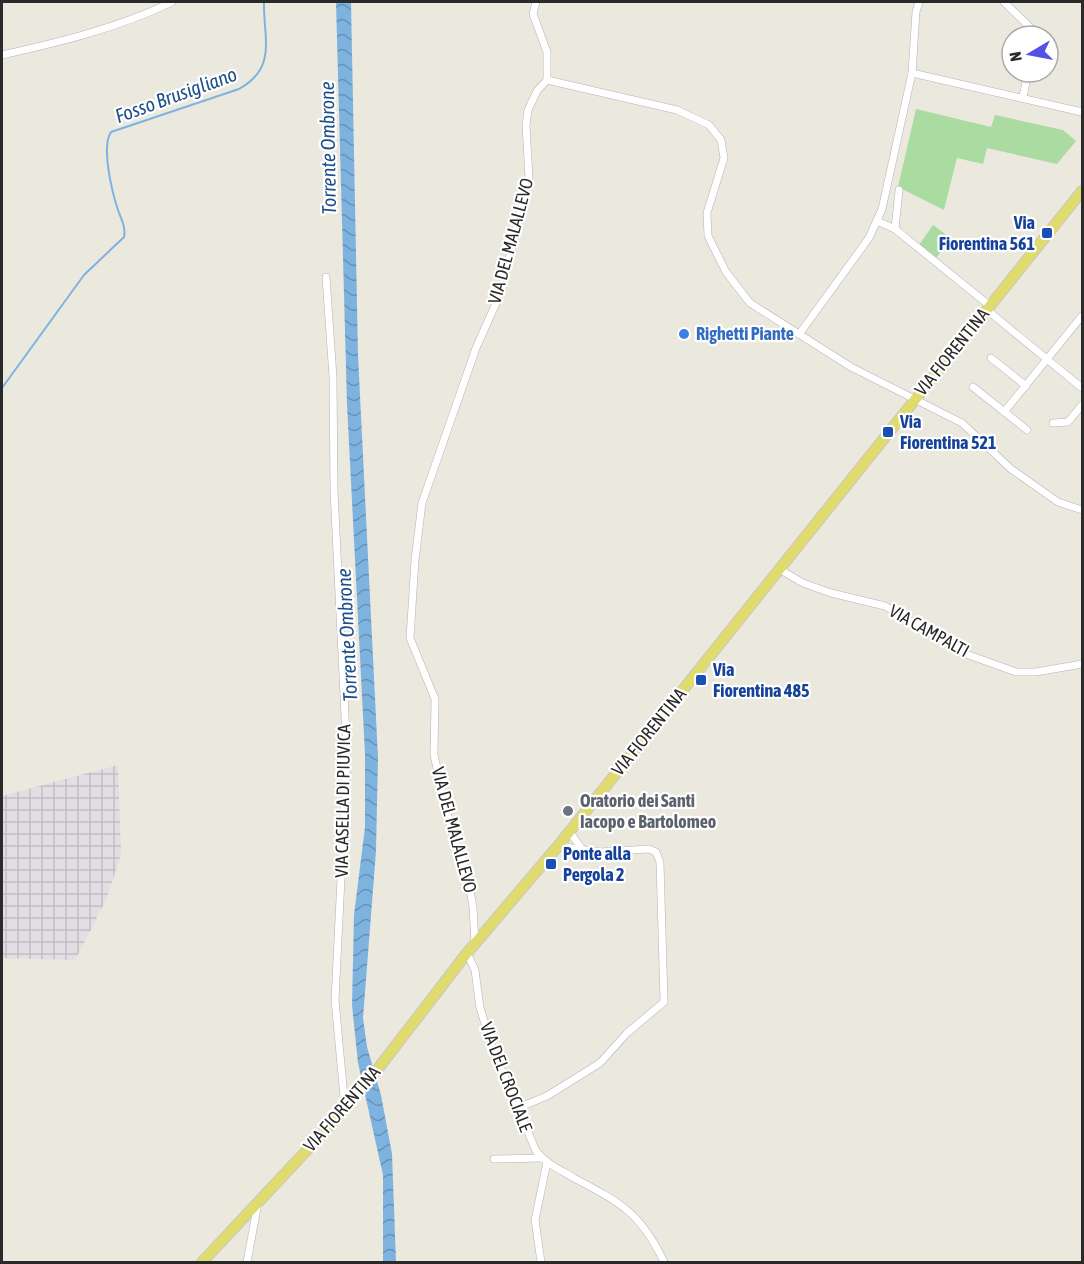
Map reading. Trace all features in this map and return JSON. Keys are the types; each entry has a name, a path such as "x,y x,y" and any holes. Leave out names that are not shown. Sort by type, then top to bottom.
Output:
{"main road":[{"name":"VIA FIORENTINA","path":"202,1263 347,1106 384,1061 467,953 558,846 1083,191"}],"street":[{"path":"2,55 69,40 172,2"},
{"path":"536,2 533,14 547,52 547,80 677,110 709,125 721,140 724,152 706,222 711,246 726,272 750,303 851,367 962,423 1011,469 1058,501 1083,510"},
{"path":"800,333 859,251 877,221 890,185 912,74 916,12 920,2"},
{"path":"1004,2 1027,24"},
{"path":"912,74 1083,112"},
{"name":"VIA DEL MALALLEVO","path":"475,944 473,907 466,873 452,833 434,755 435,699 411,638 415,560 422,503 472,358 501,292 530,178 526,124 528,110 537,91 547,80"},
{"path":"1023,97 1026,84"},
{"path":"895,229 899,190"},
{"path":"877,221 895,229 1047,360 1083,388"},
{"name":"VIA CASELLA DI PIUVICA","path":"326,277 333,377 334,491 347,757 335,1000 347,1106"},
{"path":"1004,412 1083,316"},
{"path":"991,358 1026,386"},
{"path":"973,387 1027,430"},
{"path":"1053,423 1068,422 1083,405"},
{"name":"VIA CAMPALTI","path":"779,569 803,583 831,593 885,606 966,654 1016,672 1036,672 1083,664"},
{"path":"569,831 582,849"},
{"path":"518,1108 547,1096 600,1063 627,1033 663,1002 658,855 652,849 608,852 558,846"},
{"name":"VIA DEL CROCIALE","path":"467,953 475,970 480,1008 494,1052 532,1144 544,1160"},
{"path":"494,1159 544,1160 602,1193 638,1219 653,1239 664,1263"},
{"path":"541,1263 535,1220 544,1160"},
{"path":"247,1263 258,1201"}],"shaded area":[{"path":"118,765 121,855 106,900 75,960 2,958 2,796"}],"green space":[{"path":"916,109 991,127 995,115 1063,130 1076,141 1057,164 987,148 983,164 957,158 944,210 898,187"},
{"path":"933,225 948,236 944,248 936,258 919,245"}],"water":[{"path":"336,2 351,2 358,355 378,758 376,851 363,1018 367,1047 381,1095 392,1154 396,1262 383,1262 383,1175 358,1063 352,1005 354,915 365,827 365,754 347,404"}],"waterway":[{"name":"Fosso Brusigliano","path":"2,388 84,275 124,237 124,226 116,202 107,159 108,139 111,132 239,89 251,80 259,71 266,51 264,2"}],"place":[{"name":"Via Fiorentina 561","path":"1047,233"},
{"name":"Righetti Piante","path":"684,334"},
{"name":"Via Fiorentina 521","path":"888,432"},
{"name":"Via Fiorentina 485","path":"701,680"},
{"name":"Oratorio dei Santi Iacopo e Bartolomeo","path":"568,811"},
{"name":"Ponte alla Pergola 2","path":"551,864"}],"water label":[{"name":"Torrente Ombrone","path":"328,148"},
{"name":"Torrente Ombrone","path":"347,635"}]}
